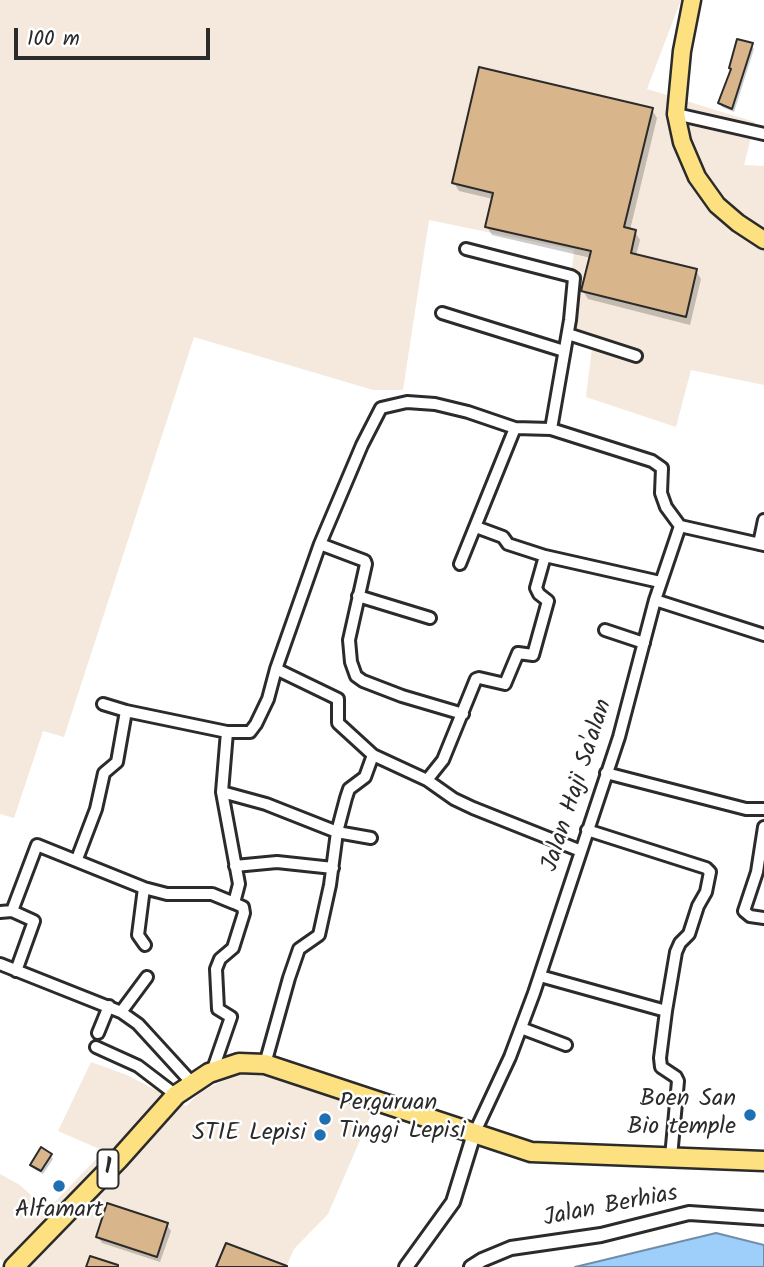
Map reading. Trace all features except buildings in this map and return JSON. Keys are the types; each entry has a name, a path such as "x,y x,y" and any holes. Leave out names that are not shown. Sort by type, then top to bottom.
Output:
{"highway":[{"name":"1","path":"15,1267 176,1095 212,1072 239,1063 265,1064 531,1152 764,1161"}],"main road":[{"path":"692,0 682,51 676,114 687,154 697,177 717,205 764,240"}],"street":[{"path":"676,114 764,134"},
{"path":"466,249 572,276 574,282 568,334 551,429"},
{"path":"443,313 564,351"},
{"path":"568,334 636,356"},
{"path":"103,704 227,732 250,732 268,699 320,544 362,445 381,408 407,402 435,404 515,428 551,429 629,453 662,468 663,499 680,526 761,545 764,520"},
{"path":"460,565 515,428"},
{"name":"Jalan Haji Sa'alan","path":"474,1134 510,1057 540,976 619,737 660,582 680,526"},
{"path":"476,527 503,537 508,544 545,556 660,582"},
{"path":"320,544 365,561 366,568 349,640 351,662 356,676 402,696 463,714"},
{"path":"427,780 443,760 476,679 505,684 518,653 533,655 548,601 536,588 545,556"},
{"path":"358,596 430,618"},
{"path":"655,600 764,635"},
{"path":"606,630 644,643"},
{"path":"276,670 338,699 338,723 373,755 413,772 454,799 581,851"},
{"path":"77,859 96,809 104,773 117,762 126,711"},
{"path":"227,732 222,792 239,884 234,903"},
{"path":"265,1064 299,949 318,935 333,868 337,832 349,789 365,777 373,755"},
{"path":"606,773 746,809 764,810"},
{"path":"222,792 266,804 337,832 371,838"},
{"path":"764,827 757,872 744,911 750,916 764,918"},
{"path":"587,830 706,868 710,872 706,892 698,906 688,936 680,943 676,952 666,1011 661,1067 676,1077 678,1082 671,1157"},
{"path":"16,971 35,922 6,911 37,845 144,888 167,894 212,894 243,907 244,913 233,948 217,965 218,1009 230,1017 212,1072"},
{"path":"235,866 277,862 333,868"},
{"path":"144,888 138,935 145,945"},
{"path":"0,964 121,1012 138,1024 192,1083"},
{"path":"540,976 666,1011"},
{"path":"121,1012 147,977"},
{"path":"98,1033 109,1006"},
{"path":"521,1028 566,1045"},
{"path":"96,1048 138,1066 176,1095"},
{"path":"406,1267 453,1202 474,1134"},
{"name":"Jalan Berhias","path":"471,1267 512,1248 601,1235 688,1213 764,1218"}],"shaded area":[{"path":"0,0 681,0 647,89 755,122 744,165 764,166 764,385 691,370 676,427 586,397 592,348 565,337 574,250 429,220 403,390 373,390 194,337 64,737 43,731 14,818 0,814"},
{"path":"91,1062 127,1075 186,1106 202,1091 248,1069 374,1108 328,1214 294,1249 286,1267 9,1267 0,1259 0,1174 20,1185 47,1210 104,1151 58,1131"}],"water":[{"path":"716,1233 764,1245 764,1267 575,1267"}],"place":[{"name":"Boen San Bio temple","path":"750,1115"},
{"name":"Perguruan Tinggi Lepisi","path":"325,1119"},
{"name":"STIE Lepisi","path":"320,1135"},
{"name":"Alfamart","path":"59,1186"}]}
